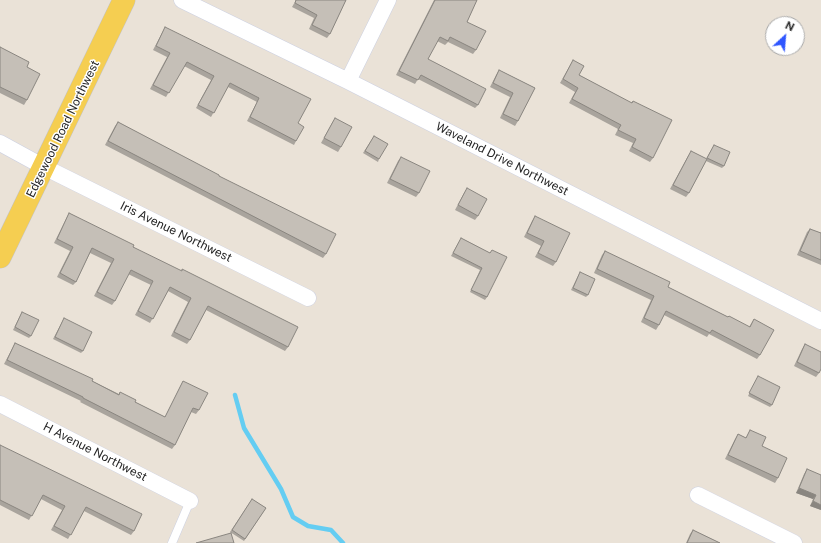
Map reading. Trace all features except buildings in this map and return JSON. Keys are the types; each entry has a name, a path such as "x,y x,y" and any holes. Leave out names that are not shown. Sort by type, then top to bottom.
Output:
{"main road":[{"name":"Edgewood Road Northwest","path":"0,257 124,0"}],"street":[{"name":"Waveland Drive Northwest","path":"182,0 348,81 821,321"},
{"path":"348,81 388,0"},
{"name":"Iris Avenue Northwest","path":"0,142 44,167 308,298"},
{"name":"H Avenue Northwest","path":"0,404 190,500"},
{"path":"698,495 794,543"}],"lane":[{"path":"172,543 190,500"}],"waterway":[{"path":"235,395 244,428 281,489 293,517 308,526 331,530 343,543"}]}
